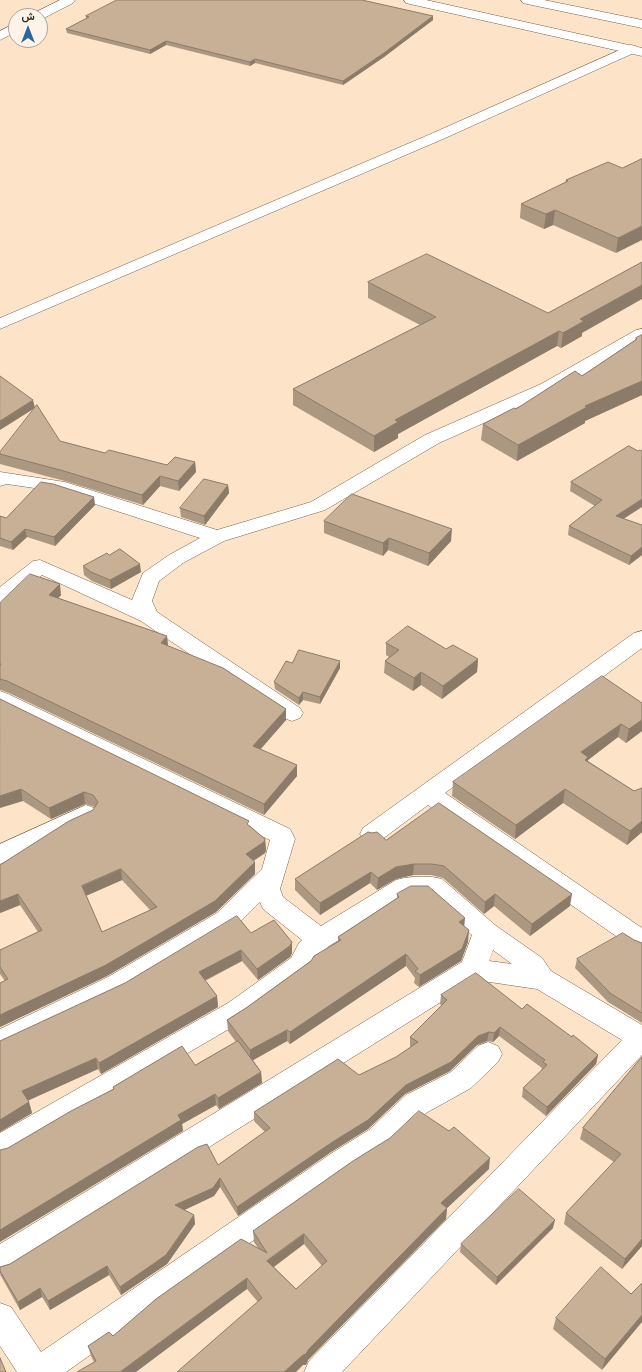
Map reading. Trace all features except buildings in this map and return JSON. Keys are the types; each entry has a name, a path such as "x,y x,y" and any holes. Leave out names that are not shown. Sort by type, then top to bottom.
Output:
{"street":[{"path":"48,11 68,0"},
{"path":"410,0 631,50"},
{"path":"527,0 642,24"},
{"path":"0,324 438,136 631,50 642,40"},
{"path":"148,616 142,601 150,578 176,559 217,537 318,506 432,439 547,388 642,334"},
{"path":"1,478 58,486 217,537"},
{"path":"0,598 40,566 148,616 292,713"},
{"path":"372,834 642,638"},
{"path":"0,699 281,835 282,839 268,889 272,902 320,939"},
{"path":"428,793 642,941"},
{"path":"0,855 86,814"},
{"path":"0,1042 117,985 226,920 271,875"},
{"path":"0,1148 237,1011 301,964 308,950 320,939 405,887 433,886 486,932 532,965 542,979"},
{"path":"0,1261 473,969 486,932"},
{"path":"320,1372 642,1038 542,979 473,969"},
{"path":"39,1372 335,1166 380,1139 416,1104 461,1080 488,1054"},
{"path":"0,1318 35,1372"}]}
